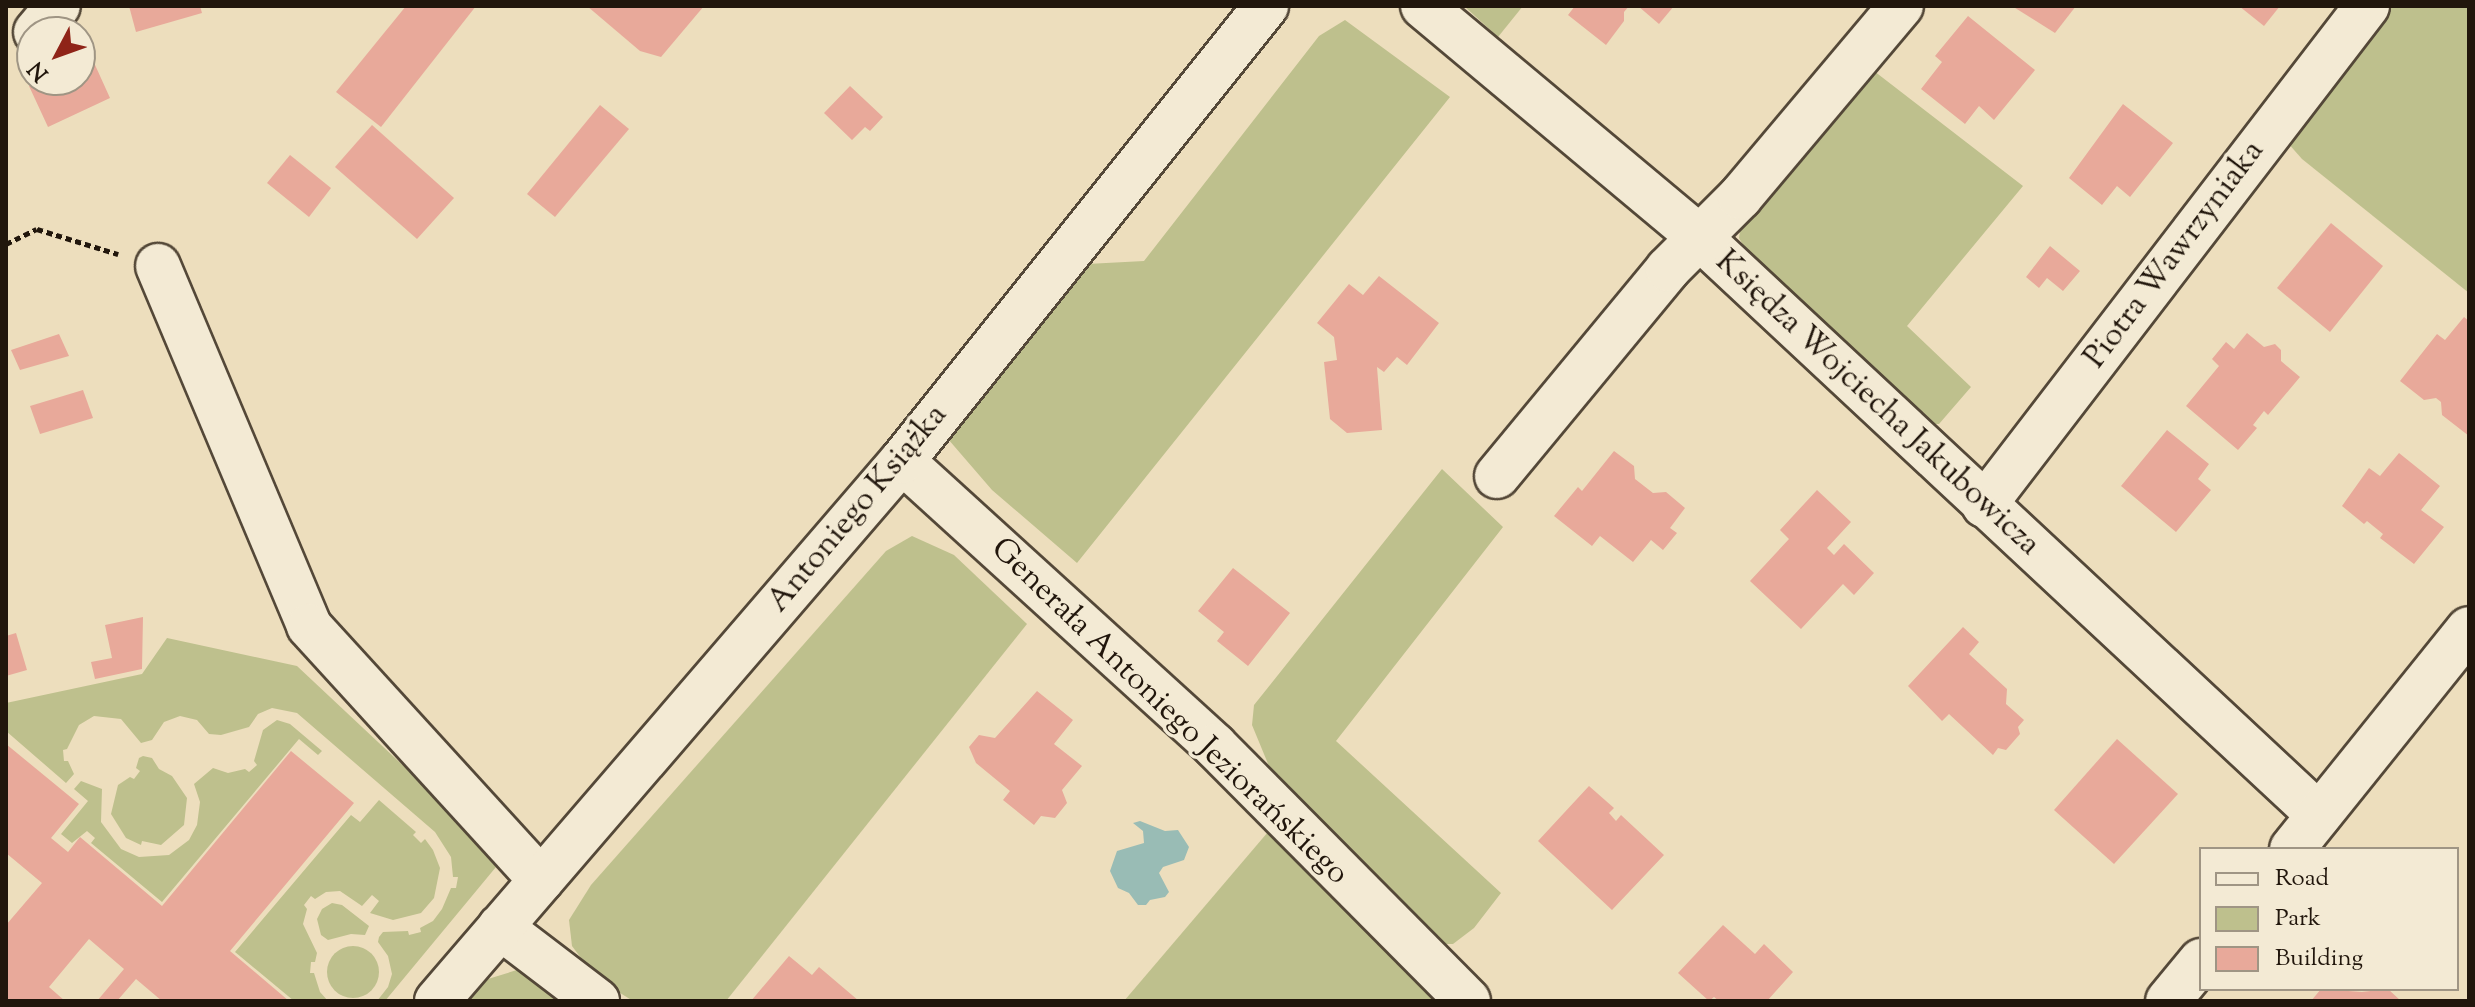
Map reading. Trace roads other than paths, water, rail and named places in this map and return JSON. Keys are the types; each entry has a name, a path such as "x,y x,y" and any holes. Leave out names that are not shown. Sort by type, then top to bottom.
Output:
{"street":[{"name":"Antoniego Książka","path":"437,1001 902,461 1266,6"},
{"name":"Księdza Wojciecha Jakubowicza","path":"1423,6 1698,236 2319,815"},
{"path":"1497,476 1698,236 1740,197 1901,6"},
{"name":"Piotra Wawrzyniaka","path":"1984,505 2367,6"},
{"path":"158,266 309,626 541,880"},
{"name":"Generała Antoniego Jeziorańskiego","path":"902,461 1215,746 1468,1001"},
{"path":"2294,847 2469,629"},
{"path":"500,927 597,1001"},
{"path":"2168,1001 2199,963"}],"water":[{"path":"1140,821 1165,831 1178,830 1189,847 1184,860 1163,867 1159,873 1169,892 1146,905 1138,905 1129,893 1118,888 1110,871 1117,851 1144,843 1143,831 1133,823"}]}
